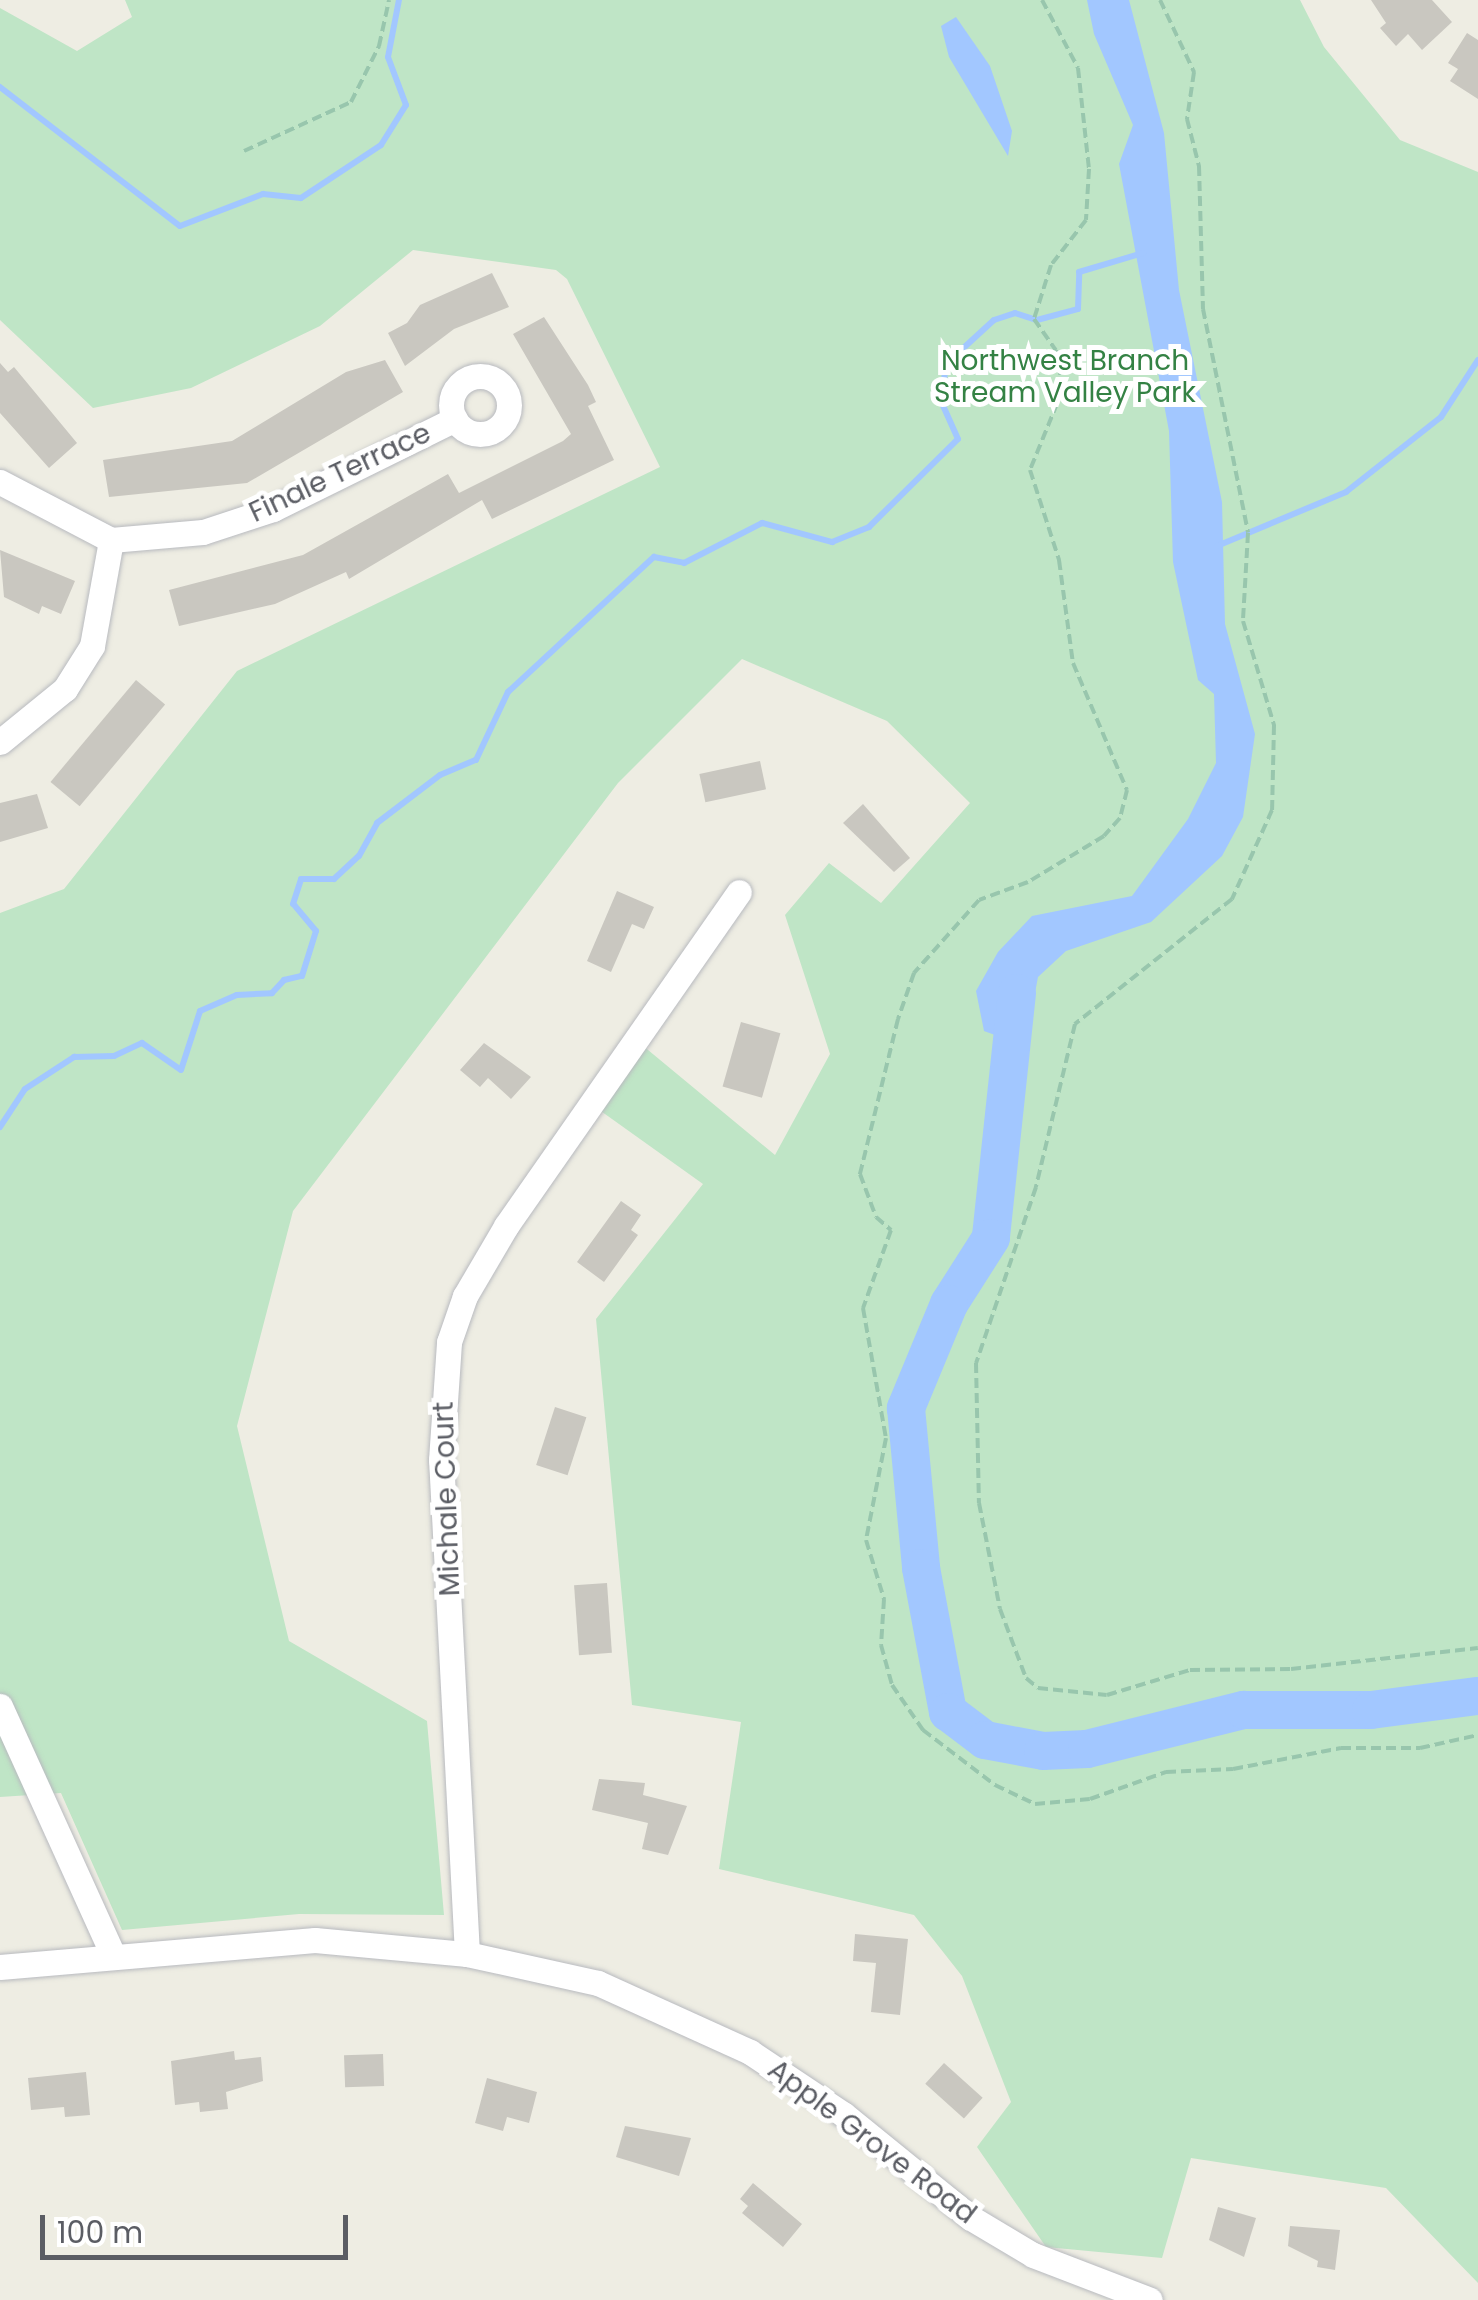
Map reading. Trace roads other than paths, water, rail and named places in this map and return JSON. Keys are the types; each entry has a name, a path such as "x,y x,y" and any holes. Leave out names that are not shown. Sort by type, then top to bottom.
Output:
{"street":[{"name":"Finale Terrace","path":"111,540 203,532 273,509 455,419"},
{"path":"0,482 111,540 92,646 65,689 0,742"},
{"name":"Michale Court","path":"468,1954 440,1460 449,1342 465,1296 506,1226 739,892"},
{"path":"0,1706 114,1955"},
{"name":"Apple Grove Road","path":"0,1967 315,1940 468,1954 598,1984 750,2052 843,2114 971,2218 1033,2255 1150,2300"}],"water":[{"path":"1087,0 1129,0 1164,133 1179,290 1222,502 1225,624 1255,734 1243,817 1222,856 1151,922 1066,951 1038,977 1025,1046 984,1031 976,991 998,952 1032,916 1132,896 1188,819 1216,763 1214,694 1198,680 1173,562 1169,431 1119,164 1133,125 1094,34"},
{"path":"956,17 990,66 1012,131 1008,156 949,57 941,26"}],"waterway":[{"path":"0,87 180,226 263,194 301,198 381,145 406,105 388,57 399,0"},
{"path":"0,1127 25,1089 74,1057 114,1056 142,1043 181,1070 200,1011 237,995 272,993 284,980 302,976 316,931 293,904 301,879 334,879 359,856 377,823 440,775 476,760 508,692 654,557 684,563 762,523 832,542 869,527 958,439 941,401 946,364 994,320 1015,313 1037,320 1078,309 1079,272 1143,253"},
{"path":"1217,546 1346,492 1441,417 1478,360"},
{"path":"1017,993 991,1238 949,1304 906,1408 921,1568 948,1712 985,1740 1043,1751 1087,1749 1244,1710 1371,1710 1478,1696"}],"park label":[{"name":"Northwest Branch Stream Valley Park","path":"1065,377"}]}
